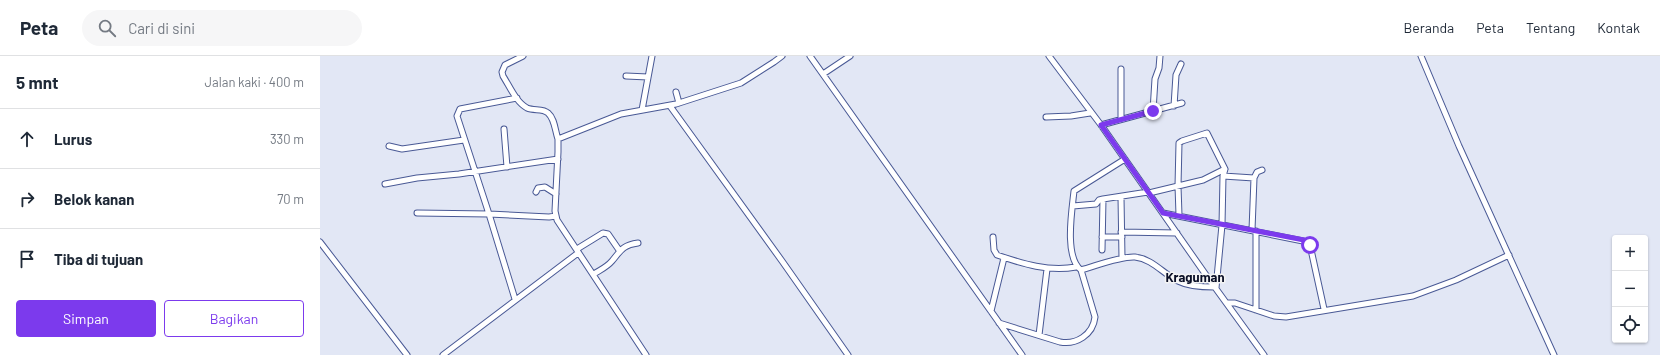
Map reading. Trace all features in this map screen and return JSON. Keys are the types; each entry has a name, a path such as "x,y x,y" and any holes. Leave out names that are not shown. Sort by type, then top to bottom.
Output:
{"street":[{"path":"523,56 505,65 503,68 503,76 516,98 528,108 545,111 552,119 558,139 556,216 646,355"},
{"path":"642,110 652,56"},
{"path":"558,139 621,114 670,106 748,80 782,56"},
{"path":"810,56 1022,355"},
{"path":"823,74 850,56"},
{"path":"1049,56 1090,113 1101,125 1215,288 1264,355"},
{"path":"1153,111 1155,78 1160,68 1160,56"},
{"path":"1420,56 1459,146 1554,355"},
{"path":"1174,106 1176,75 1181,64"},
{"path":"1121,70 1121,118"},
{"path":"626,76 648,77"},
{"path":"676,92 679,103"},
{"path":"515,299 457,116 460,108 516,98"},
{"path":"1101,125 1121,118 1182,103"},
{"path":"670,106 848,355"},
{"path":"1046,117 1071,116 1090,113"},
{"path":"504,129 507,167"},
{"path":"1179,216 1179,143 1204,132 1209,135 1225,169 1223,176 1222,225 1215,288"},
{"path":"389,146 402,149 464,140"},
{"path":"385,184 417,178 474,172 558,159"},
{"path":"998,322 1068,344 1084,337 1091,329 1095,323 1095,317 1070,242 1074,191 1125,159"},
{"path":"1073,206 1096,204 1099,200 1103,199 1149,192 1203,180 1225,169"},
{"path":"1256,310 1254,178 1257,172 1262,170"},
{"path":"1223,176 1254,178"},
{"path":"536,192 538,188 545,188 556,194"},
{"path":"1120,197 1122,258"},
{"path":"1102,250 1103,199"},
{"path":"417,213 556,216"},
{"path":"1163,213 1308,242 1310,245 1324,309"},
{"path":"443,355 603,233 608,234 619,250"},
{"path":"1102,237 1122,234 1177,233"},
{"path":"993,237 996,254 1004,258 1047,269 1078,268 1122,258 1134,257 1151,262 1178,281 1191,285 1215,288"},
{"path":"320,242 407,355"},
{"path":"594,274 607,266 619,250 629,244 638,242"},
{"path":"1227,303 1235,303 1274,316 1286,316 1412,296 1456,280 1509,255"},
{"path":"991,312 1004,258"},
{"path":"1039,335 1047,269"}],"district":[{"name":"Kraguman","path":"1195,277"}],"route":[{"path":"1153,111 1121,118 1101,125 1163,213 1304,240 1310,245"}]}
